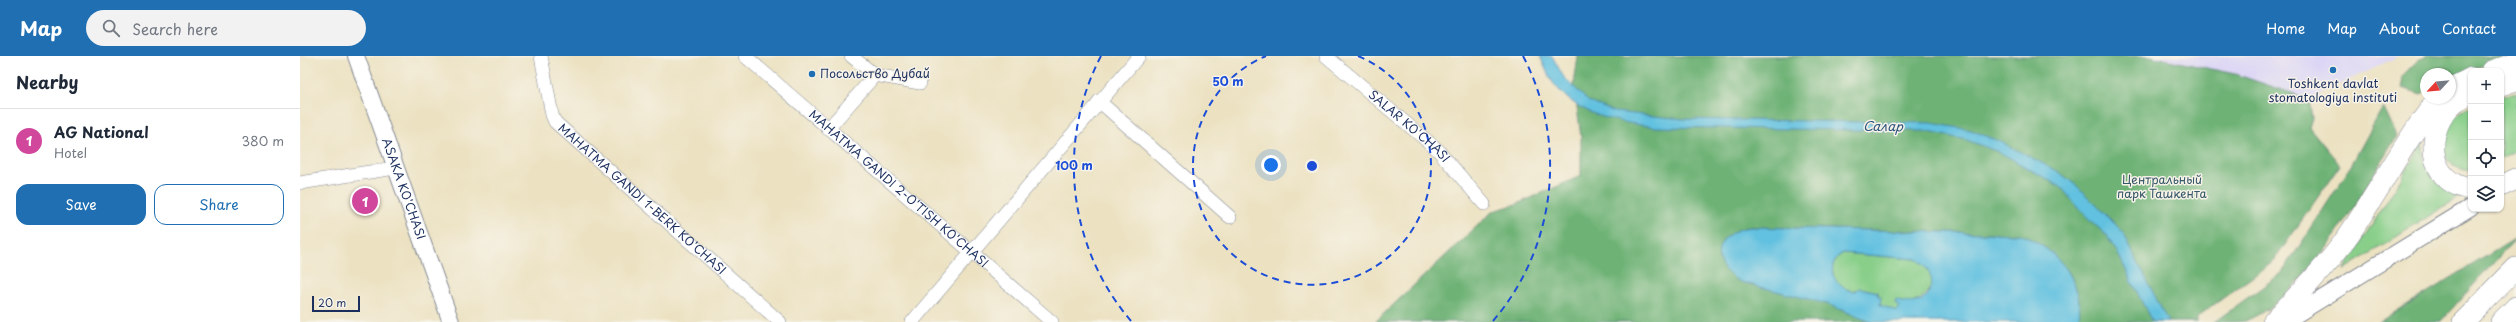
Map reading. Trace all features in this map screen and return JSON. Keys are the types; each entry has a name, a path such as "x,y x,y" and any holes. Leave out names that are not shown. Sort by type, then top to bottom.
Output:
{"main road":[{"path":"2502,68 2516,64"},
{"path":"2456,86 2468,80"},
{"path":"2504,84 2516,80"},
{"path":"2468,96 2455,102 2442,116 2434,135 2432,146 2434,157 2444,175 2459,186 2468,188"},
{"path":"2273,322 2346,240 2421,120 2434,104"},
{"path":"2463,322 2516,268"},
{"path":"2501,322 2516,306"}],"street":[{"name":"ASAKA KO'CHASI","path":"356,56 451,322"},
{"name":"MAHATMA GANDI 1-BERK KO'CHASI","path":"541,56 552,115 555,122 780,322"},
{"name":"MAHATMA GANDI 2-O'TISH KO'CHASI","path":"746,56 828,129 1052,322"},
{"path":"851,56 875,75 920,83"},
{"path":"912,322 1099,101 1139,56"},
{"name":"SALAR KO'CHASI","path":"1334,58 1438,150 1484,204"},
{"path":"828,129 875,75"},
{"path":"1099,101 1230,217"},
{"path":"300,183 395,168"},
{"path":"2284,322 2468,209"}],"shaded area":[{"path":"2150,56 2399,56 2309,99 2235,74"}],"green space":[{"name":"Центральный парк Ташкента","path":"1578,56 2150,56 2235,74 2309,99 2312,118 2309,127 2340,165 2273,262 2197,317 2197,322 2079,322 2077,292 2072,279 2065,268 2056,257 2045,248 2033,240 2019,234 1751,227 1738,230 1728,236 1722,246 1718,259 1871,322 1375,322 1493,211 1517,204 1581,176 1581,137 1574,85"},
{"path":"2428,56 2510,56 2476,68 2468,68 2468,71 2456,75 2456,68 2420,68 2420,94 2403,88 2402,76 2418,60"},
{"path":"2516,92 2516,150 2504,156 2504,104 2504,96"},
{"path":"2383,107 2397,136 2350,213 2312,266 2291,289 2269,308 2245,321 2214,322 2282,273 2348,171"},
{"path":"2468,108 2468,170 2458,168 2449,161 2444,152 2446,130 2452,120 2460,112"},
{"path":"2424,142 2424,160 2431,175 2444,187 2459,197 2344,270"},
{"path":"2516,238 2440,322 2379,322"},
{"path":"1843,253 1916,259 1931,273 1931,288 1920,300 1911,304 1900,306 1898,312 1880,305 1878,292 1860,288 1853,291 1846,290 1835,281 1833,266 1836,259"}],"water":[{"name":"Салар","path":"1540,56 1552,56 1563,76 1589,102 1615,112 1683,119 1931,123 1971,130 2003,143 2059,172 2078,187 2122,231 2168,322 2152,322 2117,252 2106,235 2083,213 2061,187 2001,153 1967,140 1924,131 1656,127 1628,123 1600,116 1575,104 1554,84"},
{"path":"1751,227 2019,234 2033,240 2045,248 2056,257 2065,268 2072,279 2077,292 2079,322 1871,322 1827,304 1741,282 1730,275 1723,267 1719,258 1719,250 1722,242 1729,235 1739,230","holes":["1843,253 1916,259 1925,266 1930,274 1932,283 1930,291 1925,297 1918,301 1908,303 1896,300 1895,304 1900,306 1897,311 1880,305 1881,297 1877,295 1878,292 1860,288 1855,291 1848,290 1841,286 1832,270 1833,263"]}],"place":[{"name":"Toshkent davlat stomatologiya instituti","path":"2333,70"},
{"name":"Посольство Дубай","path":"812,74"},
{"name":"AG National","path":"365,201"}]}
